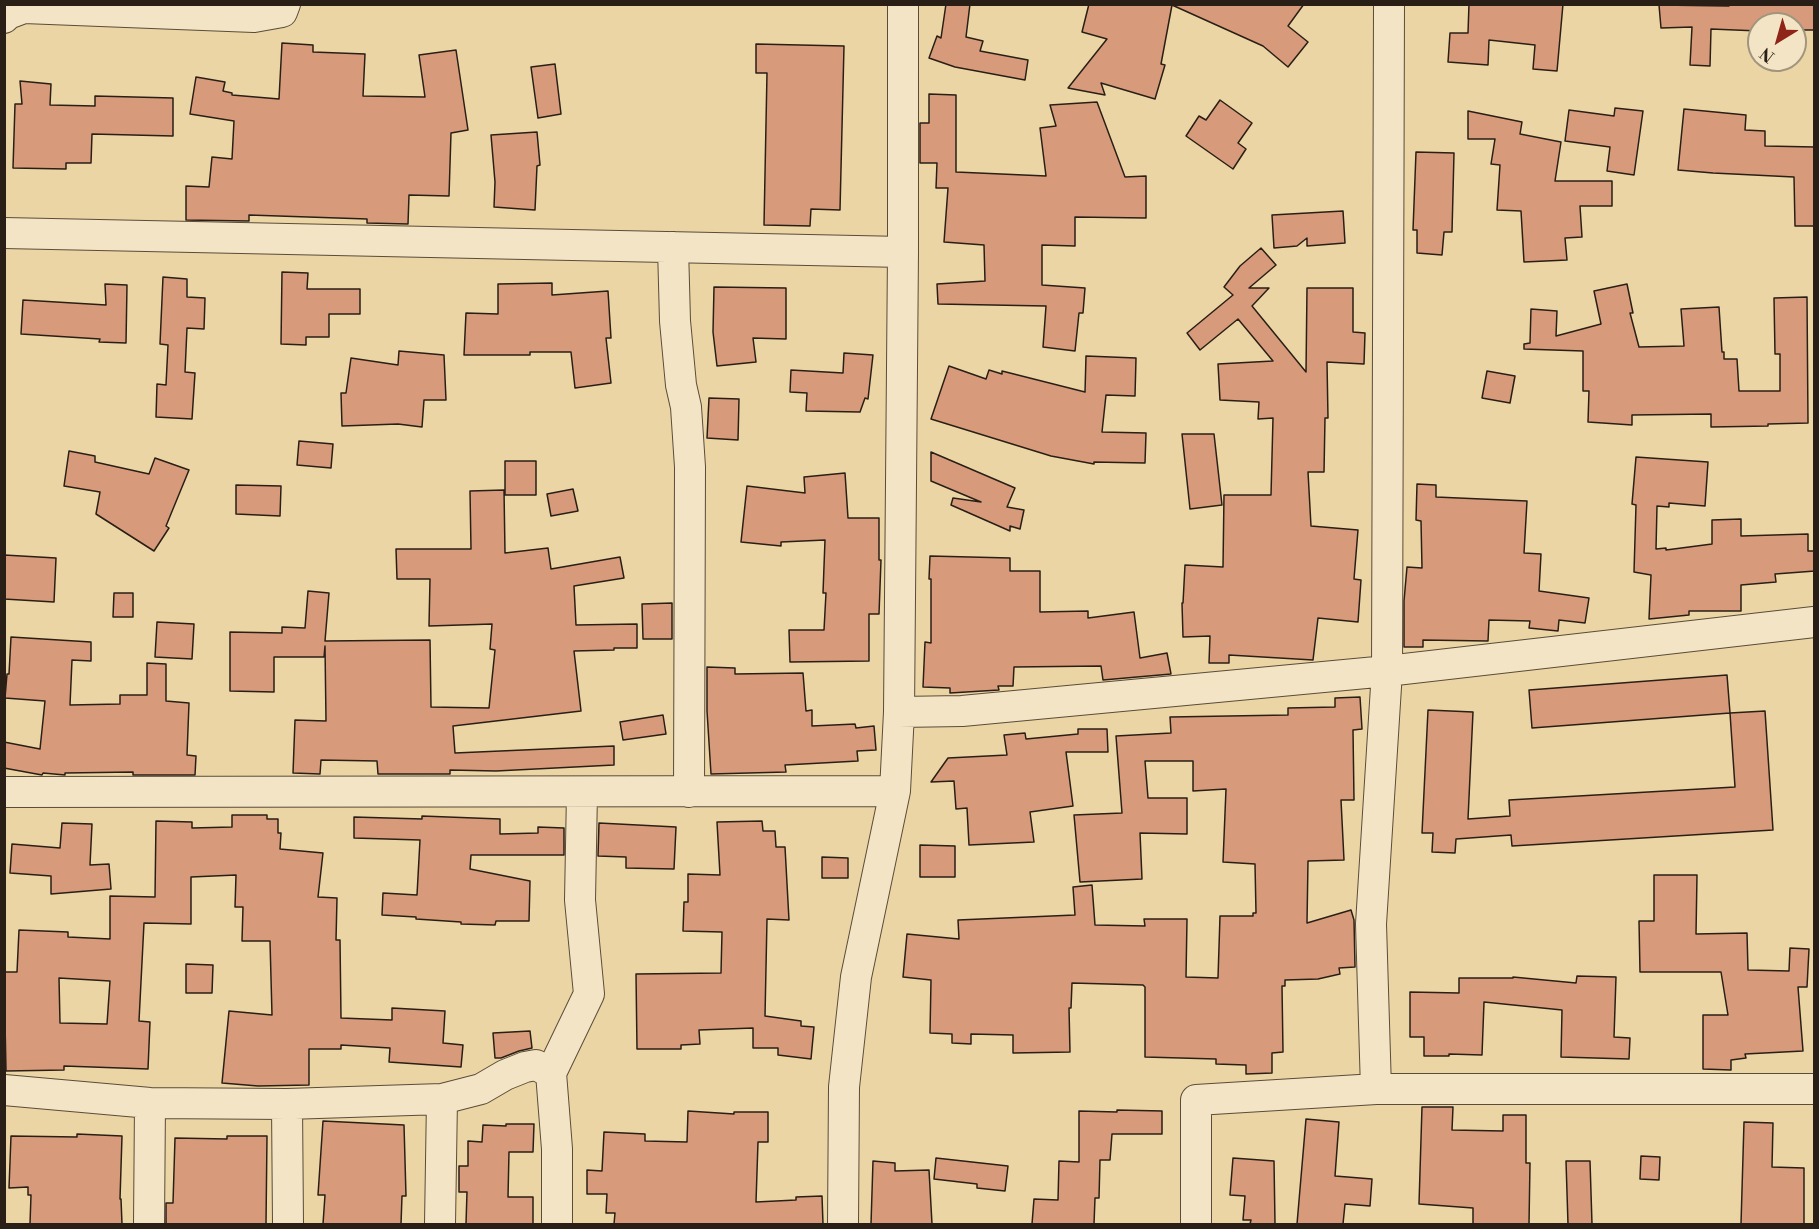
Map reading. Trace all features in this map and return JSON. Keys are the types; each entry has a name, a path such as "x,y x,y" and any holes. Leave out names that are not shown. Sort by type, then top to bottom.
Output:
{"street":[{"path":"4,18 24,8 254,18 282,12 285,4"},
{"path":"843,1224 844,1087 856,977 895,791 899,712 903,4"},
{"path":"1376,1089 1371,924 1387,671 1389,4"},
{"path":"4,233 903,252"},
{"path":"673,247 675,321 681,384 686,407 690,467 689,792"},
{"path":"899,712 962,711 1387,671 1815,622"},
{"path":"4,792 895,791"},
{"path":"557,1224 557,1149 550,1073 589,994 580,900 582,792"},
{"path":"4,1090 150,1103 287,1104 442,1099 482,1089 505,1075 525,1067 536,1065 550,1073"},
{"path":"1196,1224 1196,1100 1376,1089 1815,1089"},
{"path":"440,1224 442,1099"},
{"path":"148,1224 150,1103"},
{"path":"287,1104 288,1224"}],"building":[{"path":"946,4 970,4 966,37 983,41 980,51 1028,60 1025,80 955,67 929,58 937,36 941,38"},
{"path":"1089,4 1304,4 1288,26 1308,42 1288,67 1263,46 1172,5 1161,64 1165,65 1155,99 1101,83 1105,95 1068,88 1107,39 1082,32"},
{"path":"1469,4 1563,4 1557,71 1533,69 1535,45 1489,40 1488,65 1448,62 1450,33 1468,33"},
{"path":"1729,4 1815,4 1815,30 1807,30 1807,12 1747,12 1747,30 1711,29 1710,66 1690,65 1692,27 1661,28 1659,5 1729,6"},
{"path":"282,43 313,45 313,52 365,54 363,96 425,97 419,55 456,50 468,130 451,133 449,196 409,195 408,224 367,223 367,219 249,215 249,221 186,220 186,186 209,187 212,157 232,159 234,121 190,114 196,77 225,82 223,91 232,93 232,95 279,99"},
{"path":"756,44 844,46 840,210 811,209 810,226 764,225 767,73 756,73"},
{"path":"555,64 561,114 538,118 531,67"},
{"path":"20,81 51,84 50,105 95,106 95,96 173,98 173,136 92,134 91,163 66,163 66,169 13,168 15,104 22,104"},
{"path":"929,94 956,95 956,172 1046,176 1040,128 1056,126 1050,105 1097,102 1125,177 1146,176 1146,218 1075,217 1075,246 1042,245 1042,285 1085,288 1083,313 1079,313 1075,351 1043,347 1046,306 938,304 937,284 985,281 984,245 944,242 948,188 936,188 937,163 920,163 920,123 929,123"},
{"path":"1220,100 1252,123 1238,143 1246,149 1233,169 1186,136 1199,116 1206,120"},
{"path":"1615,108 1643,111 1634,175 1607,171 1610,147 1565,141 1569,110 1614,116"},
{"path":"1684,109 1746,115 1745,130 1765,131 1765,146 1815,147 1815,226 1795,226 1794,177 1678,170"},
{"path":"1468,111 1522,122 1520,134 1561,142 1555,181 1612,181 1612,206 1580,206 1582,237 1565,238 1567,260 1524,262 1521,211 1497,210 1500,165 1491,164 1495,139 1468,139"},
{"path":"537,132 540,165 537,166 535,210 494,207 495,182 491,135"},
{"path":"1416,152 1454,153 1452,232 1444,232 1442,255 1417,253 1417,230 1413,230"},
{"path":"1343,211 1345,243 1307,246 1307,238 1297,246 1274,248 1272,215"},
{"path":"1261,248 1276,265 1249,288 1269,288 1252,306 1306,372 1307,288 1353,288 1353,332 1365,333 1364,364 1327,362 1328,418 1325,418 1324,472 1308,472 1311,526 1358,530 1354,579 1361,580 1358,622 1318,618 1313,660 1229,655 1229,663 1209,663 1210,636 1183,637 1182,603 1185,565 1223,567 1224,495 1271,495 1273,418 1258,419 1259,402 1220,400 1218,364 1273,361 1238,319 1200,350 1187,333 1233,295 1224,287 1240,266"},
{"path":"282,272 308,273 307,289 360,289 360,314 329,314 329,337 306,337 306,345 281,344"},
{"path":"163,277 187,279 187,297 205,298 204,329 187,328 185,372 195,373 192,419 156,417 157,384 166,385 168,345 160,344"},
{"path":"552,283 552,295 608,291 611,338 606,338 611,383 575,388 571,352 530,352 530,355 464,355 466,313 498,314 498,284"},
{"path":"105,284 127,285 126,343 21,334 23,300 106,305"},
{"path":"1627,284 1633,313 1630,313 1639,347 1684,346 1681,309 1719,307 1722,352 1724,352 1724,359 1737,359 1739,391 1780,391 1780,354 1775,354 1774,298 1807,297 1808,423 1711,427 1711,414 1632,415 1632,425 1588,422 1589,391 1583,391 1583,351 1524,349 1524,344 1530,343 1531,309 1557,311 1556,336 1601,324 1594,291"},
{"path":"714,287 786,288 786,339 753,338 756,362 717,366 713,332"},
{"path":"399,351 444,355 446,400 424,400 422,427 398,424 342,426 341,393 346,393 351,358 398,365"},
{"path":"844,353 873,355 868,399 865,398 860,412 806,411 807,393 790,392 791,370 843,373"},
{"path":"1086,356 1136,358 1135,396 1106,395 1102,432 1146,433 1145,463 1094,462 1094,464 1051,456 931,419 949,366 986,379 989,370 1002,374 1002,371 1085,392"},
{"path":"1487,371 1515,376 1510,403 1482,398"},
{"path":"709,398 739,399 738,440 707,438"},
{"path":"1182,434 1214,434 1222,505 1190,509"},
{"path":"299,441 333,444 331,468 297,465"},
{"path":"69,451 95,456 95,462 149,474 155,458 189,470 166,526 169,528 154,551 96,514 100,492 64,486"},
{"path":"931,452 1015,488 1007,507 1024,510 1020,529 1010,526 1010,531 951,505 953,498 981,502 931,481"},
{"path":"1636,457 1708,462 1705,506 1669,503 1669,507 1657,506 1656,549 1666,548 1666,550 1712,544 1712,520 1741,519 1741,536 1808,534 1808,551 1815,551 1815,571 1775,574 1776,582 1741,585 1741,611 1689,611 1689,615 1649,619 1651,575 1634,572 1636,505 1632,504"},
{"path":"505,461 536,461 536,495 505,495"},
{"path":"845,473 848,518 879,518 879,560 881,560 879,614 869,614 869,661 790,662 789,630 824,630 825,540 781,542 781,546 741,542 747,486 805,493 804,477"},
{"path":"1417,484 1436,485 1436,497 1527,501 1524,553 1541,554 1539,591 1589,598 1585,623 1559,620 1558,631 1529,628 1530,621 1489,620 1488,641 1423,640 1423,647 1404,647 1407,567 1422,568 1421,521 1416,520"},
{"path":"236,485 281,486 280,516 236,514"},
{"path":"573,489 578,511 551,516 547,494"},
{"path":"504,490 505,553 548,548 551,569 620,557 624,578 574,586 576,625 637,624 637,648 574,651 581,711 453,726 455,753 614,746 614,765 496,771 450,770 450,774 378,774 377,761 321,760 320,774 293,773 295,720 326,721 325,646 324,657 274,657 274,692 230,691 230,632 282,633 282,627 305,628 308,591 329,593 325,641 430,640 431,707 489,708 495,650 490,649 492,624 429,626 430,579 397,579 396,549 471,549 470,491"},
{"path":"4,555 56,558 54,602 4,599"},
{"path":"930,556 1010,558 1010,571 1040,571 1040,612 1088,611 1088,618 1134,612 1140,658 1167,653 1171,674 1103,680 1101,666 1014,667 1013,686 998,686 999,690 950,693 950,688 923,687 925,642 931,643"},
{"path":"114,593 133,593 133,617 113,617"},
{"path":"672,603 672,639 643,639 642,604"},
{"path":"157,622 194,624 192,659 155,657"},
{"path":"11,637 91,642 91,661 72,660 70,705 120,704 120,695 147,695 147,663 166,664 166,701 189,703 187,755 196,756 195,775 133,775 133,772 65,773 65,775 43,773 42,775 4,768 4,742 40,749 45,701 5,698"},
{"path":"707,667 735,668 735,674 803,673 806,711 812,710 812,726 855,724 856,728 874,726 876,750 857,751 858,761 785,765 786,772 711,774"},
{"path":"1727,675 1730,713 1532,728 1529,690"},
{"path":"1360,697 1362,729 1353,730 1354,800 1341,800 1344,860 1308,861 1307,923 1351,910 1354,920 1355,967 1339,968 1340,974 1318,979 1285,980 1285,986 1282,986 1283,1052 1272,1053 1272,1073 1246,1074 1246,1065 1216,1064 1216,1059 1145,1057 1145,987 1143,985 1072,983 1071,1008 1069,1008 1070,1052 1013,1053 1013,1035 971,1034 971,1044 952,1043 952,1034 930,1033 931,980 903,977 907,934 959,939 958,920 1075,915 1073,887 1092,885 1095,925 1145,926 1144,919 1187,919 1186,977 1218,978 1220,916 1253,916 1253,913 1256,913 1255,864 1223,862 1226,789 1193,791 1193,761 1145,761 1148,798 1187,798 1187,834 1140,833 1142,879 1080,882 1074,815 1122,813 1116,736 1171,733 1170,717 1288,715 1288,708 1335,707 1335,698"},
{"path":"1428,710 1473,712 1468,819 1510,816 1509,800 1735,787 1730,713 1765,711 1773,830 1512,846 1511,835 1456,839 1455,853 1432,852 1433,833 1422,833"},
{"path":"663,715 666,734 623,740 620,722"},
{"path":"1078,729 1107,729 1108,752 1066,752 1073,806 1030,812 1034,842 969,845 967,808 956,809 954,781 931,782 948,758 1007,755 1004,735 1025,733 1026,739 1078,734"},
{"path":"232,815 267,815 267,819 278,819 278,833 281,833 280,849 323,853 318,897 337,898 336,940 340,940 341,1018 392,1020 392,1008 445,1011 443,1043 463,1045 461,1067 389,1062 390,1048 341,1045 341,1049 309,1049 309,1085 258,1086 222,1083 229,1011 272,1015 270,941 242,941 243,907 235,907 236,875 191,877 191,924 144,923 139,1021 150,1022 148,1069 64,1066 64,1070 6,1071 4,972 17,972 19,930 68,932 68,937 110,939 110,896 155,897 156,821 192,822 192,828 232,827","holes":["59,978 110,981 107,1024 60,1023"]},
{"path":"422,816 500,819 500,834 538,833 538,827 564,828 564,855 471,855 470,869 530,881 529,921 496,921 495,925 461,924 461,922 382,915 383,893 417,895 420,840 354,838 354,817 422,819"},
{"path":"762,821 763,831 775,831 776,847 785,847 789,920 767,919 765,1016 801,1021 801,1026 814,1027 811,1059 778,1055 778,1048 753,1048 753,1028 699,1030 700,1044 681,1045 681,1049 637,1049 636,974 721,973 722,932 683,931 684,902 688,902 688,874 720,875 717,822"},
{"path":"62,823 92,824 90,865 109,864 111,889 51,894 51,876 10,873 12,844 60,848"},
{"path":"599,823 676,827 674,869 626,868 626,857 598,856"},
{"path":"920,845 955,846 955,877 920,877"},
{"path":"822,857 848,858 848,878 822,878"},
{"path":"1654,875 1697,875 1696,934 1747,933 1748,970 1789,971 1790,948 1809,949 1807,987 1798,987 1803,1051 1745,1054 1746,1058 1731,1060 1731,1070 1703,1069 1703,1015 1728,1015 1721,972 1640,972 1639,921 1654,921"},
{"path":"186,964 213,965 212,993 186,993"},
{"path":"1577,976 1616,977 1614,1037 1630,1038 1629,1059 1561,1057 1562,1010 1484,1002 1482,1055 1424,1056 1424,1037 1410,1037 1410,992 1459,993 1459,978 1513,977 1576,983"},
{"path":"530,1031 532,1048 495,1058 493,1033"},
{"path":"1422,1107 1453,1107 1452,1130 1503,1131 1503,1115 1526,1115 1526,1163 1530,1163 1529,1224 1473,1224 1473,1208 1419,1204"},
{"path":"1117,1110 1162,1111 1162,1134 1112,1134 1110,1160 1100,1160 1099,1198 1095,1198 1094,1224 1032,1224 1034,1199 1058,1200 1059,1161 1079,1162 1079,1111 1117,1112"},
{"path":"688,1111 734,1114 734,1112 768,1112 768,1142 758,1142 756,1202 822,1196 823,1224 614,1224 615,1213 606,1213 607,1194 587,1194 587,1170 602,1171 604,1132 645,1134 645,1141 687,1142"},
{"path":"1306,1119 1339,1122 1335,1176 1372,1179 1370,1206 1345,1204 1343,1224 1297,1224"},
{"path":"323,1121 404,1125 406,1196 402,1196 401,1224 323,1224 325,1195 318,1195"},
{"path":"1744,1122 1773,1123 1772,1167 1804,1168 1804,1224 1741,1224"},
{"path":"506,1124 534,1124 533,1152 509,1152 508,1197 533,1197 533,1224 466,1224 467,1192 459,1192 459,1166 468,1166 468,1141 482,1142 483,1125 506,1126"},
{"path":"77,1134 122,1136 120,1199 122,1224 30,1224 31,1195 28,1195 28,1187 9,1188 11,1136 77,1137"},
{"path":"227,1136 267,1136 266,1224 166,1224 166,1203 173,1203 175,1138 227,1139"},
{"path":"1641,1156 1660,1157 1659,1180 1640,1179"},
{"path":"936,1158 1008,1166 1005,1191 977,1188 977,1184 934,1179"},
{"path":"1233,1158 1274,1161 1275,1224 1250,1224 1251,1220 1243,1220 1245,1196 1230,1195"},
{"path":"873,1161 895,1163 895,1171 929,1170 932,1224 871,1224"},
{"path":"1566,1161 1590,1161 1592,1224 1568,1224"}]}
